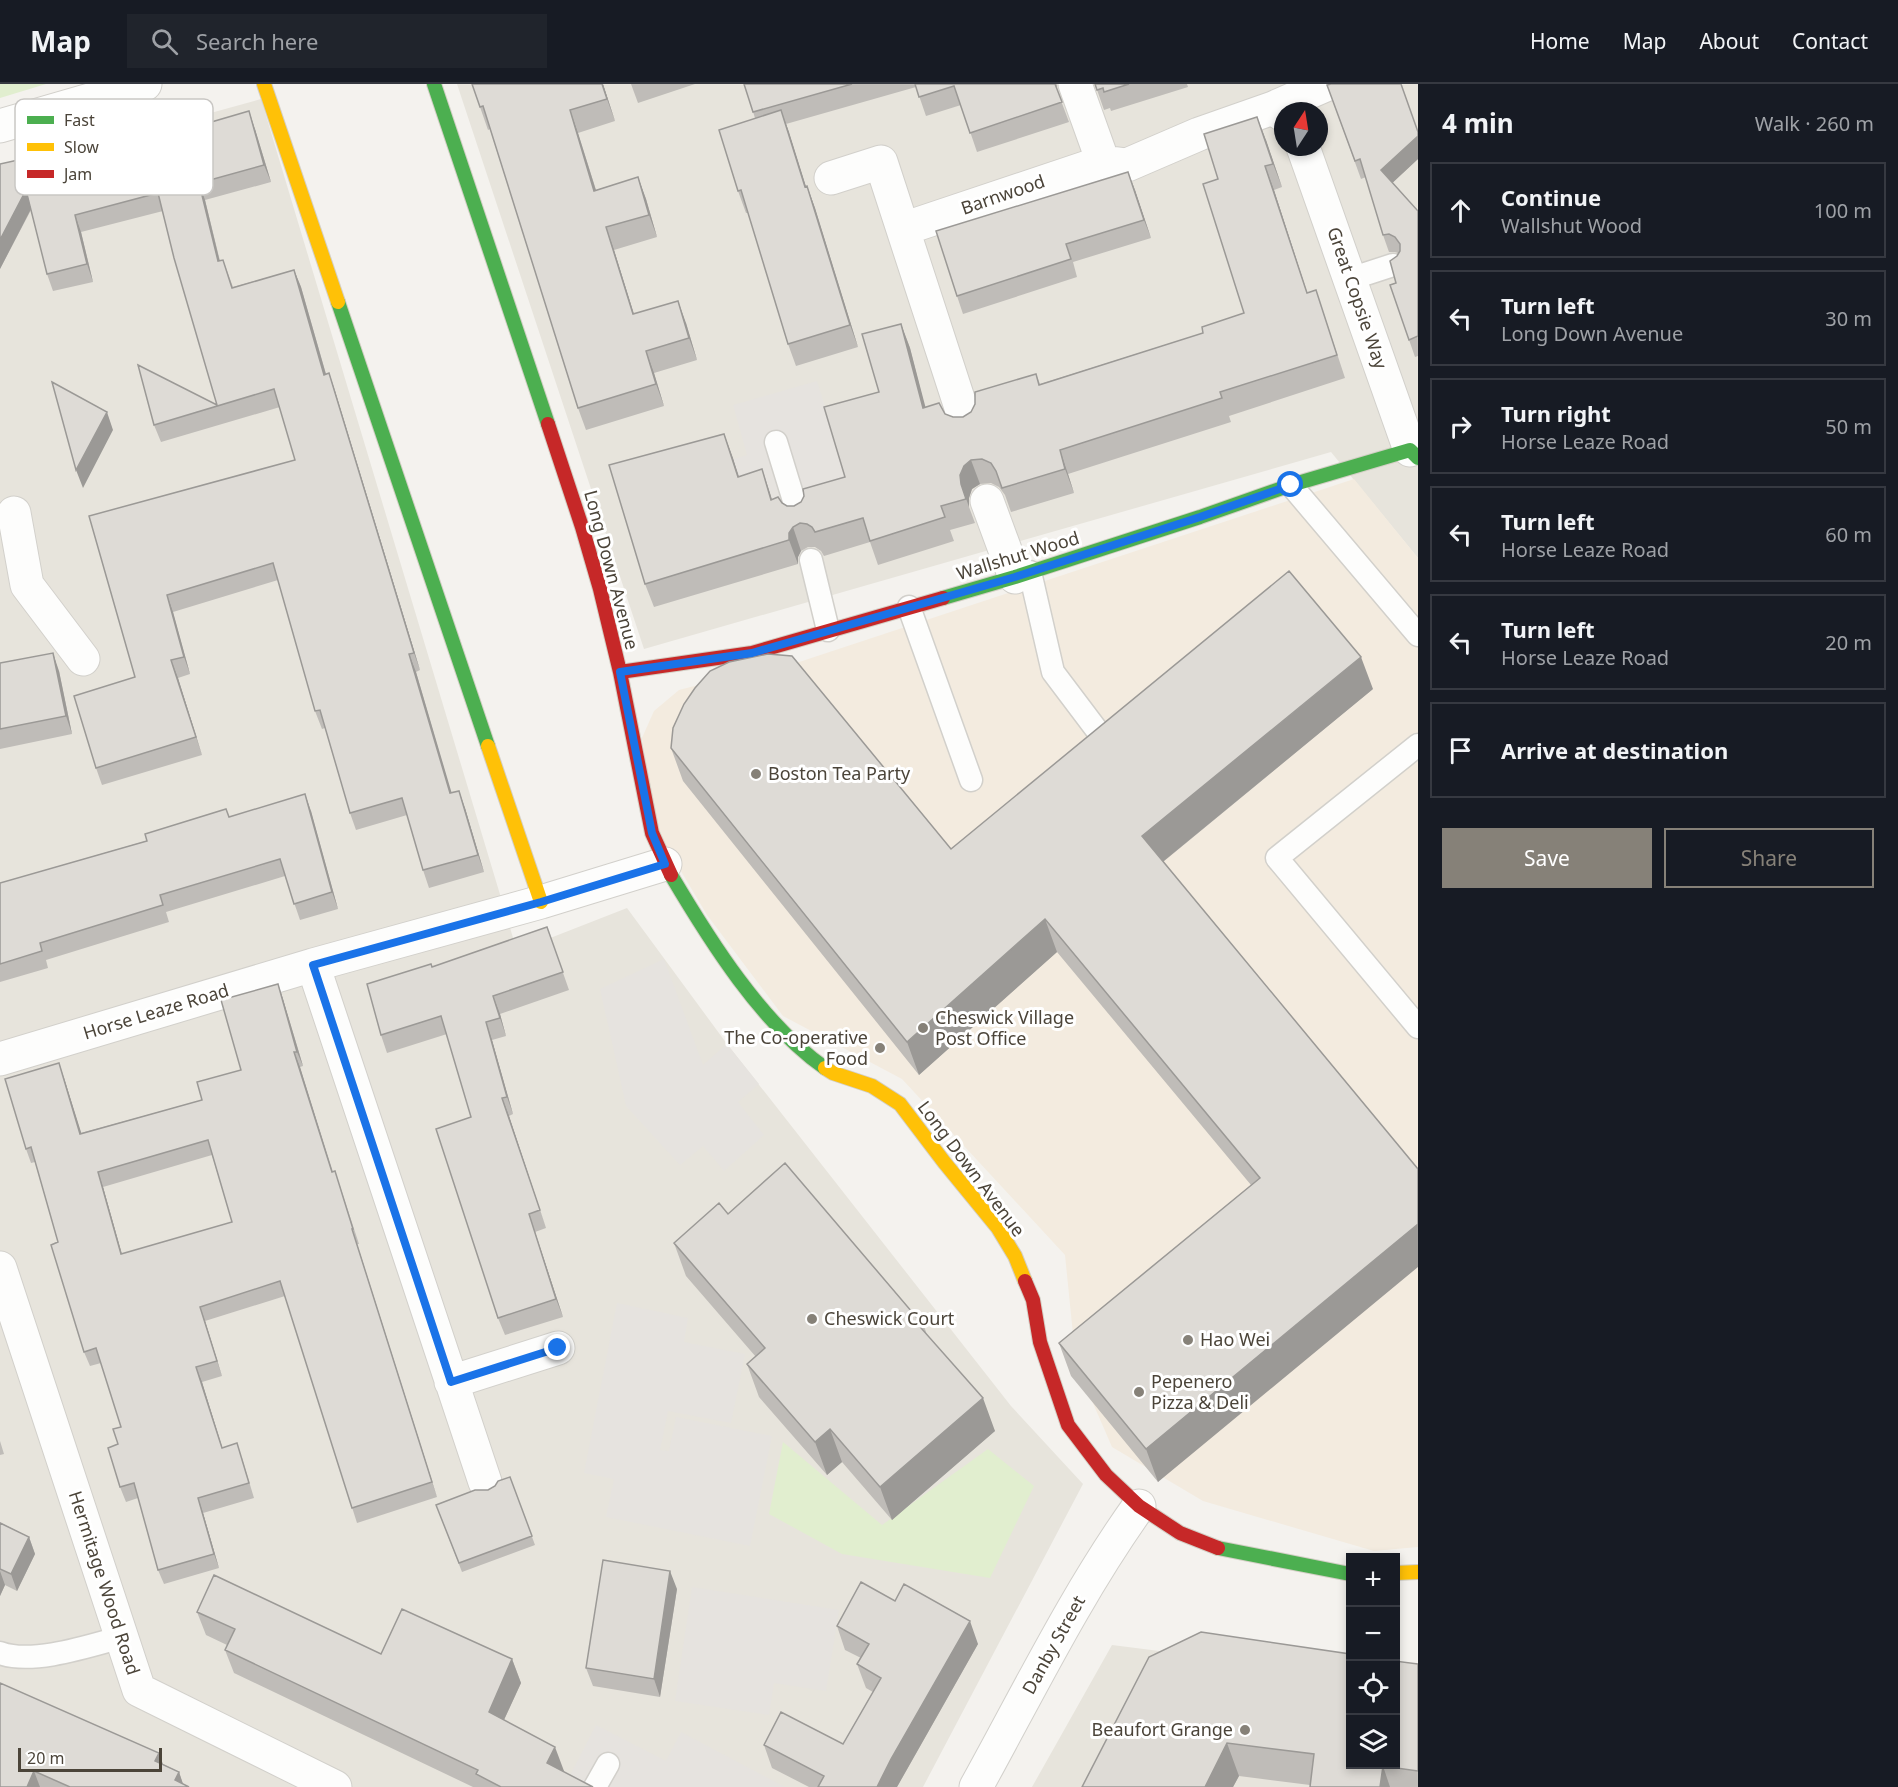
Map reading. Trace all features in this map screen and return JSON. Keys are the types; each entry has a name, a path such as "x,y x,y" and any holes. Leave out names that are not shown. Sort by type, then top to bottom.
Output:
{"street":[{"path":"93,99 145,84"},
{"path":"264,84 541,902"},
{"name":"Long Down Avenue","path":"434,84 562,463 600,589 620,672 652,833 665,864 708,935 758,1003 807,1055 833,1073 872,1086 900,1104 944,1162 999,1228 1015,1256 1033,1300 1040,1342 1068,1425 1106,1475 1139,1506 1180,1533 1221,1549 1346,1573"},
{"path":"1075,84 1102,162 1127,165 1199,134 1274,113"},
{"path":"1296,102 1328,84"},
{"path":"0,126 15,122"},
{"name":"Great Copsie Way","path":"1306,156 1414,454"},
{"path":"831,178 881,162 966,423"},
{"name":"Barnwood","path":"903,229 1102,162"},
{"name":"Wallshut Wood","path":"620,672 752,653 1022,575 1291,485 1414,454"},
{"path":"987,501 1022,575"},
{"path":"14,513 14,589 83,659"},
{"name":"Horse Leaze Road","path":"0,1059 313,965 541,902 665,864"},
{"path":"313,965 485,1482"},
{"name":"Hermitage Wood Road","path":"0,1268 139,1690 334,1787"},
{"path":"451,1382 558,1348"},
{"name":"Danby Street","path":"976,1787 1087,1586 1114,1541 1139,1506"},
{"path":"1400,1573 1418,1572"}],"lane":[{"path":"1350,279 1393,265"},
{"path":"776,442 799,517"},
{"path":"1291,485 1418,635"},
{"path":"811,560 828,630"},
{"path":"1022,575 1053,672 1096,729"},
{"path":"909,607 971,780"},
{"path":"1418,745 1277,858 1418,1027"},
{"path":"0,1653 8,1656 30,1656 59,1653 122,1637"},
{"path":"596,1787 608,1764"}],"shaded area":[{"path":"457,84 1418,84 1418,558 1331,452 644,649"},
{"path":"261,99 517,951 627,908 727,1044 1011,1406 1083,1484 923,1787 0,1787 0,171 15,167 15,195 213,195 213,112"},
{"path":"817,381 854,500 779,523 770,493 681,475 747,455 733,405"},
{"path":"1354,479 1418,558 1418,1547 1374,1551 1203,1501 1112,1447 1076,1364 1065,1255 902,1079 783,1016 707,915 656,829 642,738 654,711 679,690 778,669"},
{"path":"664,959 703,1065 727,1044 759,1084 738,1102 764,1135 724,1171 703,1146 680,1165 626,1106 600,989"},
{"path":"617,1303 688,1318 684,1342 745,1354 731,1423 668,1411 660,1450 669,1451 676,1417 772,1436 750,1546 606,1517 614,1479 584,1473"},
{"path":"692,1587 839,1610 826,1691 774,1683 769,1715 675,1701"},
{"name":"Beaufort Grange","path":"1112,1645 1346,1674 1346,1769 1400,1768 1418,1787 1032,1787"},
{"path":"596,1725 666,1761 681,1732 785,1787 564,1787"}],"green space":[{"path":"0,84 46,84 0,98"},
{"path":"783,1442 882,1525 988,1449 1034,1486 990,1578 842,1554 769,1514"}],"building":[{"path":"472,84 602,84 607,99 570,110 594,191 638,177 649,215 606,227 633,314 678,301 689,338 646,351 656,384 578,408 483,106 480,107"},
{"path":"744,84 852,84 753,112"},
{"path":"915,84 1055,84 1062,102 970,133 954,86 919,97"},
{"path":"1095,84 1129,84 1104,92 1103,88 1097,90"},
{"path":"1401,84 1418,132 1418,136 1381,170 1418,211 1418,336 1409,340 1390,285 1396,283 1390,261 1400,251 1400,244 1395,237 1389,234 1383,235 1360,159 1355,161 1327,85"},
{"path":"781,110 850,325 788,344 741,190 738,191 719,130"},
{"path":"249,111 264,165 213,179 213,122"},
{"path":"1257,117 1273,164 1265,166 1307,293 1316,290 1337,355 1220,392 1222,398 1060,450 1065,469 1002,488 991,463 982,459 971,460 964,466 960,475 966,499 941,506 945,517 870,541 863,518 815,532 807,524 800,523 789,533 789,540 645,584 609,465 724,434 738,477 762,469 771,500 778,497 787,506 794,506 801,502 804,496 803,489 845,477 824,407 879,392 862,334 901,324 923,408 939,403 945,414 963,417 971,412 975,404 975,392 1036,374 1039,385 1203,333 1202,327 1244,313 1203,184 1218,179 1204,134"},
{"path":"15,161 15,195 23,195 0,240 0,164"},
{"path":"1128,172 1144,220 1066,244 1071,259 957,296 936,231"},
{"path":"27,195 150,195 75,215 87,264 47,274"},
{"path":"158,195 202,195 218,261 223,260 232,288 294,270 324,375 329,373 414,653 409,654 450,793 459,791 478,855 423,870 402,798 350,813 320,710 315,711 273,563 167,595 184,657 171,660 196,737 96,768 74,696 135,677 89,516 295,460 274,389 154,425 138,365 217,405 174,258"},
{"path":"52,382 107,412 76,470"},
{"path":"1289,571 1361,657 1142,836 1418,1169 1418,1224 1146,1449 1059,1343 1260,1178 1045,919 907,1042 671,748 673,728 684,704 710,671 729,662 768,654 792,656 951,849"},
{"path":"53,653 66,716 0,729 0,663"},
{"path":"305,794 332,892 294,904 280,859 160,895 163,905 40,943 42,951 0,964 0,883 147,841 145,834 226,809 229,817"},
{"path":"547,927 563,972 493,996 500,1018 486,1022 507,1097 502,1098 540,1210 529,1214 556,1299 498,1318 436,1129 471,1117 441,1016 381,1035 367,984 431,964 432,967"},
{"path":"278,984 297,1052 294,1052 332,1172 335,1171 432,1482 352,1508 280,1281 200,1307 217,1361 196,1367 222,1448 237,1443 249,1483 198,1498 214,1554 158,1570 134,1483 120,1487 108,1448 118,1444 113,1429 121,1427 96,1348 84,1352 51,1245 58,1242 31,1147 26,1149 5,1079 59,1063 80,1134 202,1100 197,1082 241,1070 221,1000","holes":["208,1140 232,1222 121,1254 98,1172"]},
{"name":"Cheswick Court","path":"785,1163 924,1326 921,1328 983,1398 880,1487 830,1429 815,1442 747,1364 765,1348 674,1243 719,1203 728,1214"},
{"path":"510,1477 532,1536 459,1563 436,1505 475,1490 488,1490 498,1481"},
{"path":"0,1523 29,1537 11,1574 0,1569"},
{"path":"603,1560 670,1571 654,1679 586,1668"},
{"path":"214,1575 381,1654 402,1609 512,1659 489,1712 555,1747 547,1763 593,1787 501,1787 476,1774 478,1770 225,1650 235,1629 197,1612"},
{"path":"861,1582 895,1601 904,1584 970,1621 877,1787 818,1787 824,1776 764,1745 781,1712 843,1744 881,1678 857,1664 869,1644 837,1626"},
{"name":"Beaufort Grange","path":"1201,1632 1346,1653 1346,1769 1383,1769 1380,1787 1310,1787 1314,1754 1227,1743 1205,1787 1082,1787 1149,1657"},
{"name":"Beaufort Grange","path":"1400,1662 1418,1664 1418,1771 1400,1768"},
{"path":"0,1683 159,1753 155,1761 179,1772 175,1780 189,1787 70,1787 34,1771 27,1787 0,1787"}],"traffic: fast":[{"path":"434,84 548,424"},
{"path":"338,302 488,746"},
{"path":"943,598 1200,517 1291,485 1410,450 1418,458"},
{"path":"671,875 739,980 780,1029 825,1068"},
{"path":"1218,1548 1346,1573"}],"traffic: slow":[{"path":"264,84 338,302"},
{"path":"488,746 541,902"},
{"path":"825,1068 833,1073 872,1086 900,1104 998,1228 1015,1256 1025,1281"},
{"path":"1400,1573 1418,1572"}],"traffic: jam":[{"path":"548,424 600,589 620,672 652,833 671,875"},
{"path":"620,672 752,653 943,598"},
{"path":"1025,1281 1033,1300 1040,1342 1068,1425 1106,1475 1139,1506 1180,1533 1218,1548"}],"place":[{"name":"Boston Tea Party","path":"756,774"},
{"name":"Cheswick Village Post Office","path":"923,1028"},
{"name":"The Co-operative Food","path":"880,1048"},
{"name":"Cheswick Court","path":"812,1319"},
{"name":"Hao Wei","path":"1188,1340"},
{"name":"Pepenero Pizza & Deli","path":"1139,1392"},
{"name":"Beaufort Grange","path":"1245,1730"}],"route":[{"path":"558,1348 451,1382 313,965 541,902 665,864 652,833 620,672 752,653 1015,577 1291,485"}]}
